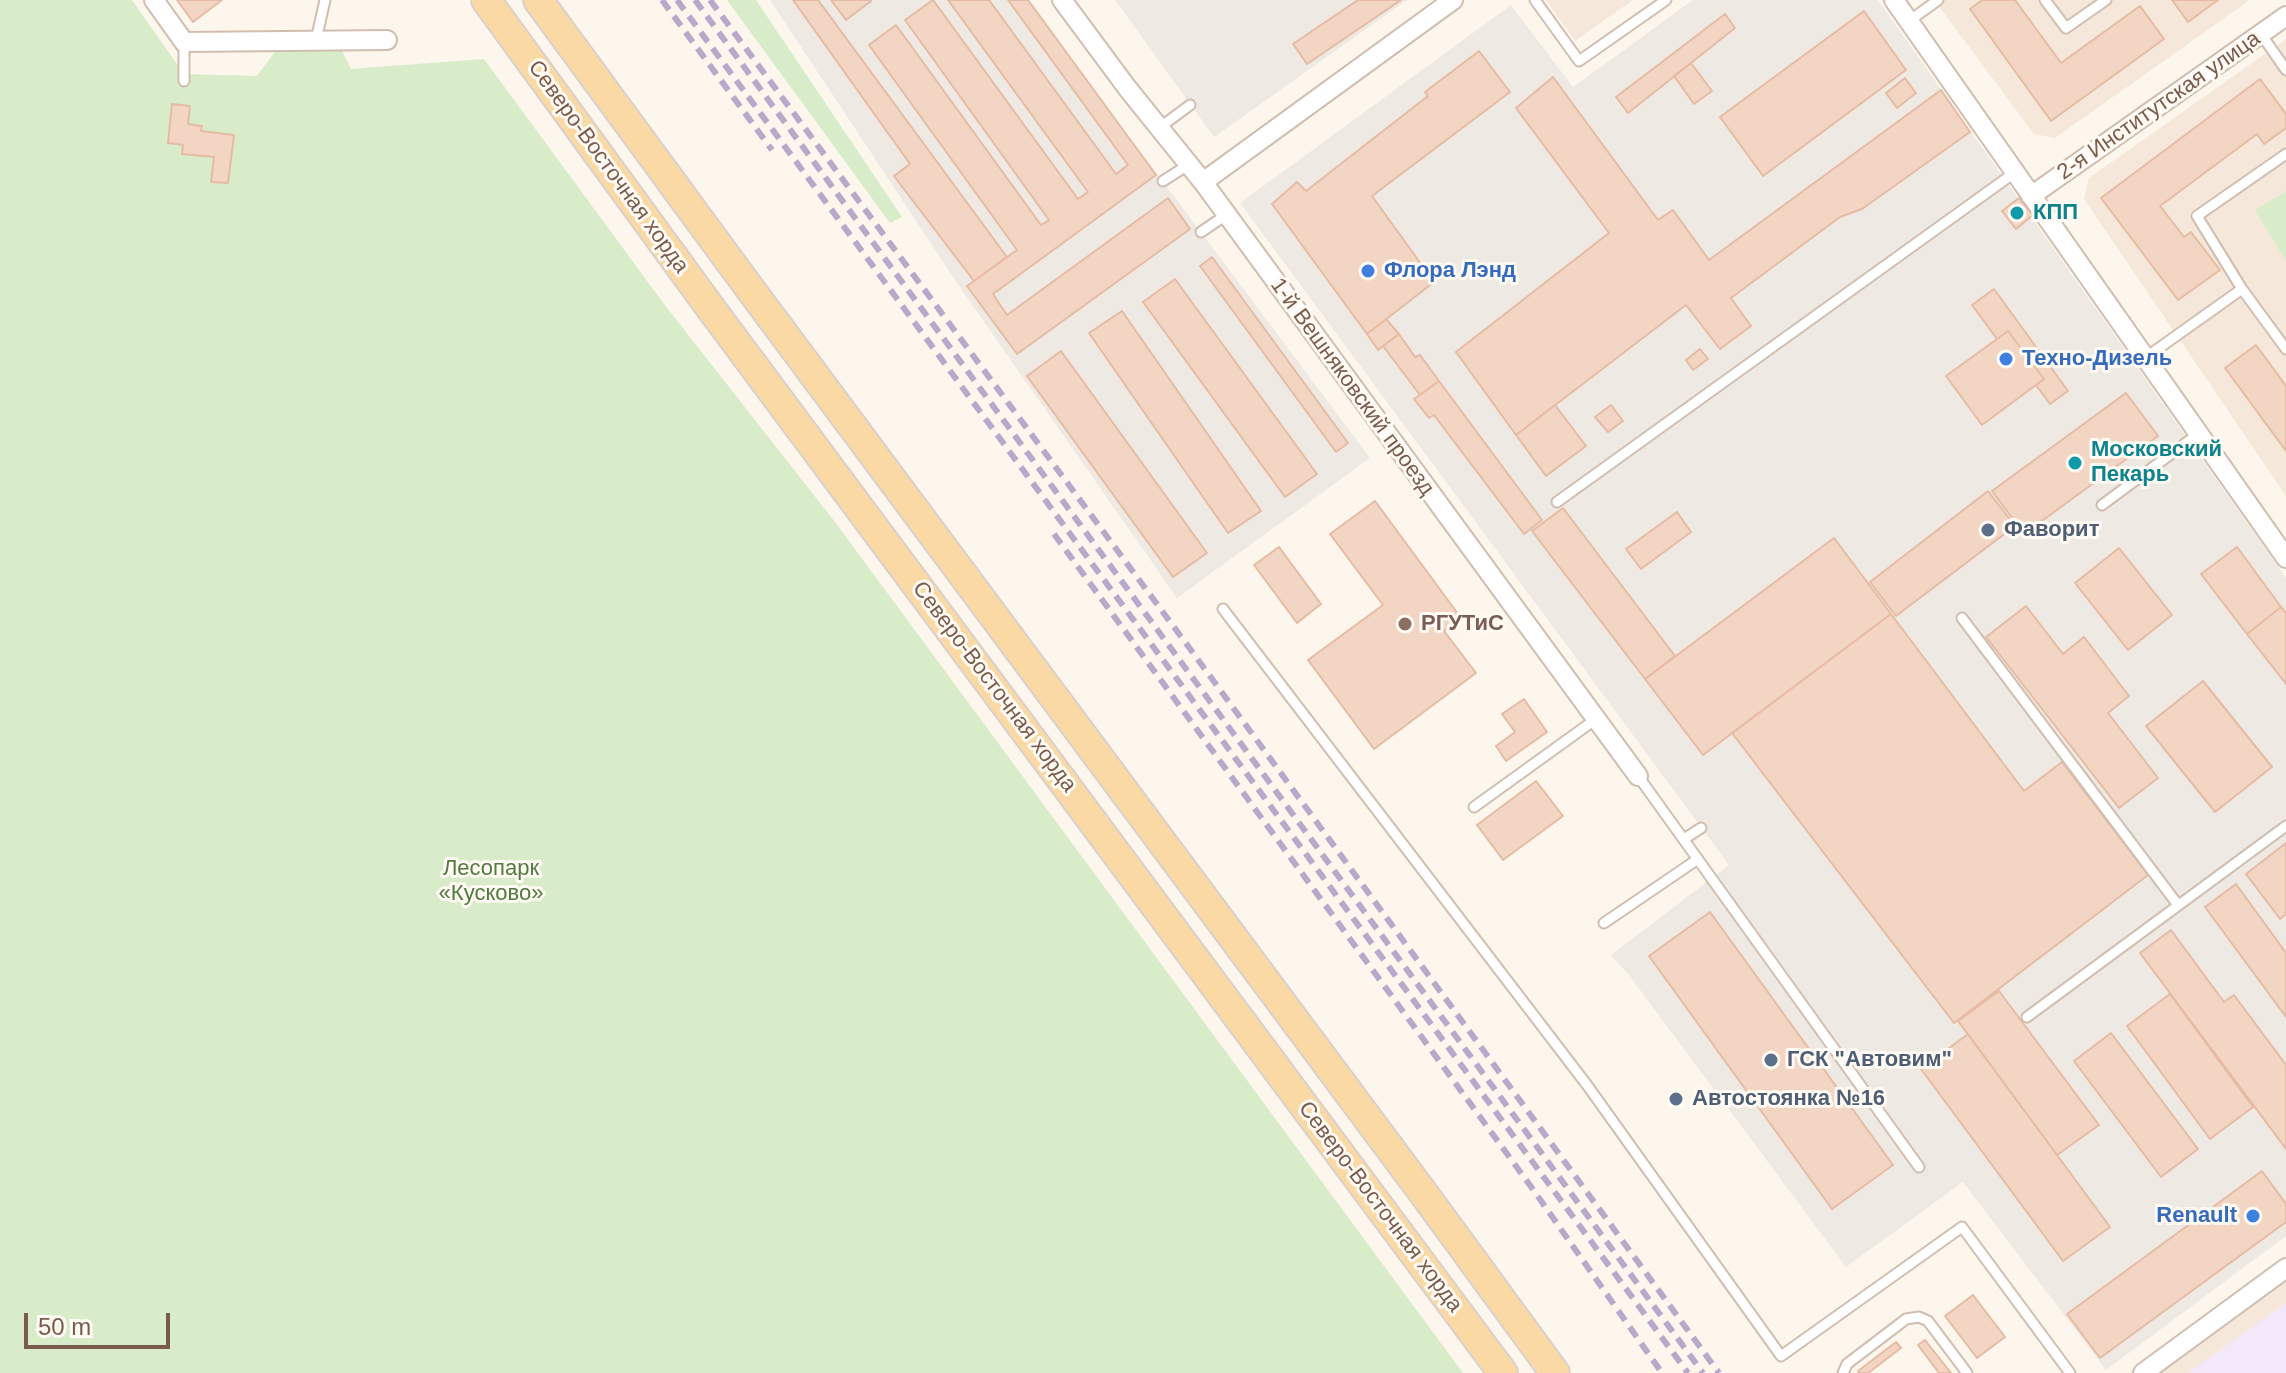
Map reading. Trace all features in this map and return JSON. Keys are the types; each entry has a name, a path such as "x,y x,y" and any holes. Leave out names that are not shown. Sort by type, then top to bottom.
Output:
{"main road":[{"name":"Северо-Восточная хорда","path":"486,0 1503,1373"},
{"name":"Северо-Восточная хорда","path":"538,0 1555,1373"}],"street":[{"path":"154,0 184,42 387,40"},
{"name":"1-й Вешняковский проезд","path":"1062,0 1203,182 1638,776"},
{"path":"1203,182 1453,0"},
{"path":"1894,0 2286,557"},
{"name":"2-я Институтская улица","path":"2031,196 2286,16"},
{"path":"2143,1373 2164,1367 2286,1268"}],"lane":[{"path":"316,40 325,0"},
{"path":"1535,0 1579,61 1666,0"},
{"path":"1909,21 1938,0"},
{"path":"2045,0 2066,28 2106,0"},
{"path":"2261,34 2286,70"},
{"path":"184,42 184,81"},
{"path":"1159,128 1190,105"},
{"path":"2286,154 2197,216 2242,289 2286,349"},
{"path":"1163,181 1188,165"},
{"path":"1557,502 2014,173"},
{"path":"1201,232 1226,215"},
{"path":"2145,358 2242,289"},
{"path":"2102,505 2198,434"},
{"path":"1223,609 1587,1085 1781,1356 1962,1227 2070,1373"},
{"path":"1962,618 2178,905"},
{"path":"1474,807 1596,719"},
{"path":"1638,776 1919,1167"},
{"path":"2027,1017 2286,826"},
{"path":"1684,839 1701,828"},
{"path":"1604,923 1698,859"},
{"path":"1843,1373 1847,1364 1906,1319 1919,1317 1928,1321 1967,1373"}],"shaded area":[{"path":"770,0 1027,0 1370,458 1177,598 961,289"},
{"path":"1115,0 1407,0 1214,137"},
{"path":"1546,0 1633,0 1575,41"},
{"path":"1693,0 1878,0 2286,578 2286,1236 2106,1370 1963,1182 1846,1267 1611,955 1729,865 1240,203 1511,5 1573,87"},
{"path":"1934,0 2250,0 2055,138 2034,134"},
{"path":"2286,39 2286,496 2084,199 2089,178"},
{"path":"2286,1279 2286,1373 2161,1373"},
{"path":"2286,1303 2286,1373 2188,1373"}],"green space":[{"name":"Лесопарк «Кусково»","path":"0,0 132,0 184,74 257,76 277,49 342,51 351,69 484,59 664,304 835,522 1463,1373 0,1373"},
{"path":"727,0 756,0 902,217 890,223"},
{"path":"2286,191 2286,261 2255,210"}],"building":[{"path":"177,0 222,0 193,22"},
{"path":"793,0 818,0 1007,257 974,281 894,176 910,164"},
{"path":"831,0 870,0 871,1 846,20"},
{"path":"933,0 1078,199 1088,192 948,0 989,0 1116,174 1128,165 1008,0 1028,0 1156,175 993,294 1007,315 1168,198 1190,229 1017,354 967,286 1017,250 869,45 896,25 1041,225 1049,220 905,20"},
{"path":"1358,0 1401,0 1307,64 1293,44"},
{"path":"1982,0 2015,0 2061,63 2140,6 2164,39 2051,121 1970,9"},
{"path":"2172,0 2218,0 2188,22"},
{"path":"1864,11 1906,70 1763,176 1720,117"},
{"path":"1725,14 1735,28 1628,113 1616,97"},
{"path":"1479,51 1510,92 1372,196 1434,282 1367,334 1272,204 1297,182 1306,191 1428,96 1425,92"},
{"path":"1691,63 1712,91 1694,104 1674,76"},
{"path":"1553,77 1658,220 1673,210 1709,260 1941,90 1970,132 1862,209 1840,217 1731,298 1751,326 1720,349 1686,305 1516,435 1456,352 1609,233 1516,108"},
{"path":"1905,78 1916,93 1897,108 1886,93"},
{"path":"2260,79 2286,114 2286,128 2264,144 2257,134 2160,206 2184,237 2191,232 2220,270 2178,300 2101,198"},
{"path":"172,104 190,106 188,124 202,126 201,131 234,135 228,183 211,182 214,157 182,154 183,145 168,143"},
{"name":"КПП","path":"2019,198 2033,215 2016,229 2002,211"},
{"path":"1212,257 1348,443 1336,452 1200,266"},
{"path":"1175,279 1317,474 1285,497 1143,302"},
{"path":"1994,289 2068,391 2050,404 2036,385 2044,379 2008,331 1997,339 1972,305"},
{"path":"1122,311 1261,511 1228,533 1089,333"},
{"path":"1386,319 1399,334 1378,350 1367,334"},
{"path":"2008,331 2044,379 1982,425 1946,376"},
{"path":"1399,334 1415,357 1420,355 1439,381 1420,395 1383,346"},
{"path":"2256,345 2286,386 2286,451 2225,368"},
{"path":"1700,349 1708,359 1693,370 1686,360"},
{"path":"1061,351 1207,553 1173,577 1027,376"},
{"path":"1439,381 1542,520 1524,534 1434,415 1429,418 1414,399"},
{"name":"Московский Пекарь","path":"2126,393 2158,436 2024,534 1992,491"},
{"path":"1555,405 1586,446 1546,476 1516,435"},
{"path":"1611,405 1623,421 1608,432 1595,417"},
{"path":"1988,491 2015,526 1896,616 1870,582"},
{"name":"РГУТиС","path":"1375,501 1461,618 1444,631 1476,673 1374,749 1308,660 1383,605 1330,534"},
{"path":"1563,508 1675,656 1645,679 1532,531"},
{"path":"1677,512 1691,532 1641,569 1626,549"},
{"path":"1834,538 1891,614 1703,755 1645,679"},
{"path":"1279,547 1321,604 1297,623 1254,565"},
{"path":"2237,547 2281,607 2247,634 2201,574"},
{"path":"2119,548 2172,615 2128,650 2075,583"},
{"path":"2026,606 2063,654 2084,637 2129,696 2108,713 2158,778 2119,808 1986,637"},
{"path":"2281,607 2286,613 2286,684 2247,634"},
{"path":"1891,614 2024,791 2062,762 2148,875 1954,1023 1732,733"},
{"path":"2203,681 2272,767 2215,812 2146,726"},
{"path":"1524,699 1547,732 1506,761 1496,746 1515,732 1502,714"},
{"path":"1536,781 1563,816 1503,860 1477,825"},
{"path":"2286,843 2286,914 2280,919 2246,874"},
{"path":"2236,884 2286,953 2286,1017 2205,907"},
{"name":"ГСК \"Автовим\"","path":"1710,912 1893,1165 1832,1209 1649,956"},
{"path":"2171,930 2224,1002 2234,995 2286,1065 2286,1149 2140,953"},
{"path":"1999,991 2099,1125 2057,1155 1958,1021"},
{"path":"2170,994 2253,1107 2210,1139 2127,1026"},
{"path":"2111,1033 2198,1149 2161,1177 2074,1061"},
{"path":"1968,1034 2110,1227 2063,1261 1921,1069"},
{"path":"2262,1171 2286,1204 2286,1222 2100,1358 2067,1314"},
{"path":"1973,1295 2005,1337 1977,1358 1945,1316"},
{"path":"1925,1340 1951,1373 1939,1373 1918,1345"},
{"path":"1896,1342 1901,1348 1868,1373 1859,1373 1858,1371"}],"railway":[{"path":"662,0 772,150"},
{"path":"677,0 1688,1373"},
{"path":"695,0 1703,1373"},
{"path":"710,0 1188,646 1719,1373"},
{"path":"1054,534 1532,1188 1662,1373"}],"place":[{"name":"КПП","path":"2017,213"},
{"name":"Флора Лэнд","path":"1368,271"},
{"name":"Техно-Дизель","path":"2006,359"},
{"name":"Московский Пекарь","path":"2075,463"},
{"name":"Фаворит","path":"1988,530"},
{"name":"РГУТиС","path":"1405,624"},
{"name":"ГСК \"Автовим\"","path":"1771,1060"},
{"name":"Автостоянка №16","path":"1676,1099"},
{"name":"Renault","path":"2253,1216"}]}
